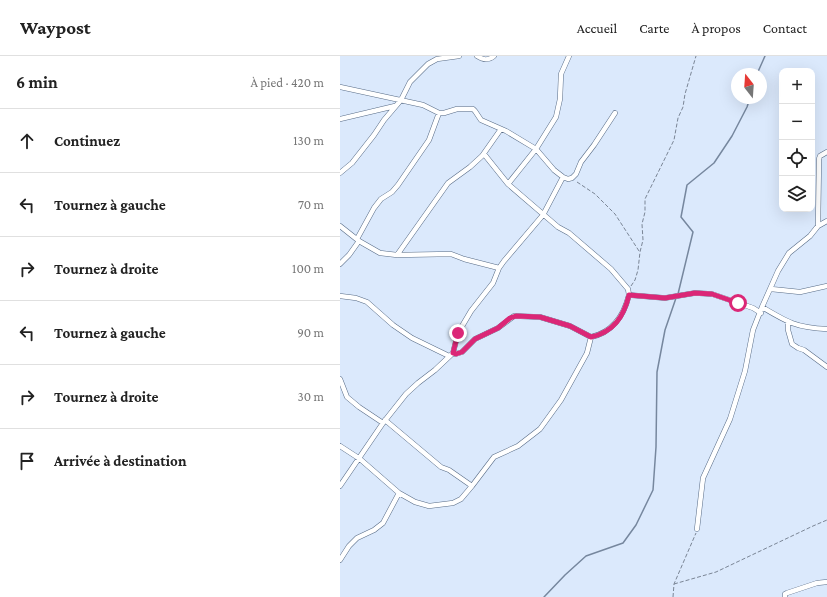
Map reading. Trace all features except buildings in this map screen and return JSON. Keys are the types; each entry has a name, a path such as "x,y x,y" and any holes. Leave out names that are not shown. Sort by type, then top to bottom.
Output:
{"street":[{"path":"340,173 352,163 401,100 410,82 428,64 437,60 459,56"},
{"path":"477,56 487,60 494,56"},
{"path":"508,184 536,148 556,117 560,99 561,74 568,56"},
{"path":"340,87 428,106 439,113 457,109 473,109 481,120 536,148 554,170 563,177 572,178 576,174 581,162 615,113"},
{"path":"340,119 395,106"},
{"path":"340,264 349,255 374,208 398,185 429,140 439,113"},
{"path":"397,255 448,183 470,167 484,154 501,129"},
{"path":"818,226 819,159 820,156 827,152"},
{"path":"340,296 356,298 366,302 393,325 412,338 451,354 462,352 475,339 498,328 510,318 516,316 540,317 570,326 591,337 598,336 607,331 620,319 625,310 629,295 628,289 618,275 573,237 543,215 508,184 484,154"},
{"path":"340,486 384,422 418,383 435,370 451,354 458,333 471,311 493,283 499,268 543,215 563,177"},
{"path":"697,529 703,478 730,419 745,371 753,330 761,313 762,307 778,271 789,253 810,236 818,226 827,221"},
{"path":"340,226 358,240 380,253 397,255 451,254 499,268"},
{"path":"771,289 800,292 827,286"},
{"path":"629,295 665,298 695,293 712,294 753,308 761,313"},
{"path":"762,307 788,322 807,328 827,329"},
{"path":"788,322 788,330 792,344 804,350 827,367"},
{"path":"340,446 360,458 399,493 415,502 429,506 453,503 461,499 494,457 518,446 540,429 561,400 587,354 591,337"},
{"path":"340,380 346,396"},
{"path":"340,392 359,407 395,427 441,467 449,470 472,486"},
{"path":"340,560 349,546 357,538 374,530 383,522 399,493"},
{"path":"785,597 785,594 787,593 817,583 827,582"}],"path":[{"path":"628,289 635,280 638,270 643,240 642,224 645,212 645,199 674,140 678,118 683,107 684,94 696,56"},
{"path":"572,178 595,194 615,214 640,252"},
{"path":"674,584 716,572 827,520"},
{"path":"674,597 674,584 697,529"}],"waterway":[{"path":"760,68 765,56"},
{"path":"678,294 693,232 681,217 687,185 714,163 732,136 748,104"},
{"path":"544,597 586,556 623,543 636,525 653,490 656,447 657,372 665,330 676,298"}],"route":[{"path":"458,333 453,353 456,354 462,352 475,339 498,328 514,316 532,318 540,317 576,328 591,337 598,336 607,331 620,319 625,310 629,295 665,298 695,293 712,294 738,303"}]}
